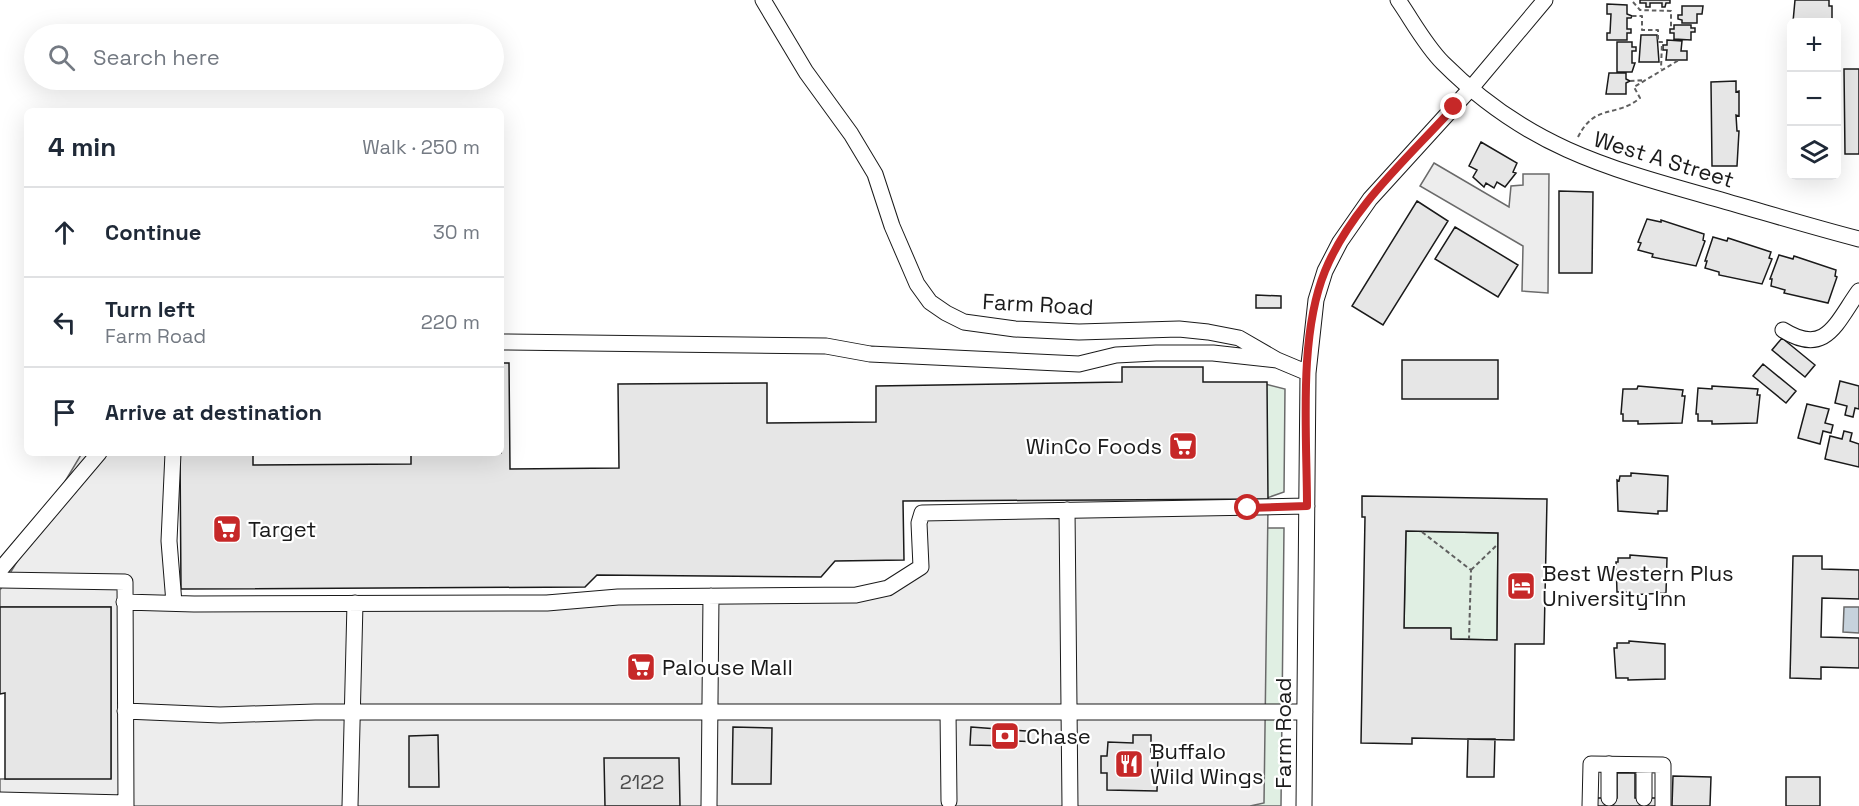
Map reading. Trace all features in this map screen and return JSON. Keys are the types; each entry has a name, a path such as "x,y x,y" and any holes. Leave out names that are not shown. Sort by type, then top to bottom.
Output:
{"street":[{"name":"Farm Road","path":"763,0 806,72 851,134 875,174 892,226 917,284 930,302 946,313 964,322 1015,329 1079,332 1179,329 1208,332 1239,339 1277,360 1308,373"},
{"name":"West A Street","path":"1398,0 1442,62 1494,108 1535,135 1578,156 1633,175 1859,239"},
{"name":"Farm Road","path":"1304,806 1308,373 1316,300 1325,271 1340,242 1370,199 1472,87 1545,0"},
{"path":"1783,330 1798,340 1816,340 1829,331 1859,291"},
{"path":"504,342 826,346 870,354 1079,364 1116,355 1156,353 1213,353 1277,360"},
{"path":"0,570 96,456"},
{"path":"173,456 169,541 174,603"},
{"path":"124,602 546,603 585,598 856,595 888,588 921,567 920,523 922,513 1307,506"},
{"path":"1067,510 1070,806"},
{"path":"0,580 125,582 126,804 0,800"},
{"path":"709,806 711,596"},
{"path":"350,806 355,603"},
{"path":"125,711 220,715 1305,712"},
{"path":"948,712 949,801"},
{"path":"1590,806 1591,764 1609,764 1663,765 1663,806"},
{"path":"1609,764 1610,798"},
{"path":"1644,765 1644,798"}],"path":[{"path":"1633,2 1642,10 1671,11 1671,29"},
{"path":"1642,10 1642,30 1658,30 1658,42 1662,42 1661,71"},
{"path":"1632,16 1642,16"},
{"path":"1576,141 1582,129 1595,115 1609,110 1627,108 1640,98 1634,87 1679,60"},
{"path":"1630,81 1647,80"},
{"path":"1422,532 1471,570"},
{"path":"1469,639 1471,570 1498,544"}],"green space":[{"path":"1265,384 1285,389 1284,492 1264,499"},
{"path":"1260,528 1284,528 1281,806 1250,806 1260,803"},
{"path":"1406,531 1498,533 1497,640 1451,639 1450,628 1404,628"}],"shaded area":[{"path":"1434,163 1509,207 1511,186 1523,185 1523,174 1549,174 1548,293 1522,291 1523,246 1420,186"},
{"path":"80,456 173,456 174,602 183,604 887,588 921,567 922,513 1268,507 1264,803 1250,806 0,806 0,779 111,778 111,607 0,607 0,590"},
{"path":"1844,607 1859,607 1859,633 1843,632"}],"building":[{"path":"1640,0 1670,0 1670,3 1662,7 1662,3 1650,3 1650,7 1646,7 1646,3 1640,3"},
{"path":"1795,0 1829,0 1829,6 1832,6 1832,18 1793,18"},
{"path":"1607,4 1627,5 1627,14 1632,16 1627,18 1627,29 1631,29 1631,33 1627,33 1627,40 1607,40 1607,33 1610,33 1611,14 1607,14"},
{"path":"1682,6 1703,6 1702,14 1697,14 1697,23 1682,23 1682,20 1678,19 1678,15 1682,15"},
{"path":"1674,25 1691,25 1691,28 1695,28 1695,32 1691,32 1691,40 1674,39 1674,33 1670,33 1670,29 1674,29"},
{"path":"1641,35 1657,35 1659,62 1639,62"},
{"path":"1667,40 1682,41 1681,51 1687,51 1687,60 1666,60 1667,50 1663,50 1663,45 1667,45"},
{"path":"1617,42 1632,42 1632,47 1636,47 1636,51 1632,51 1632,63 1635,63 1632,72 1617,72"},
{"path":"1844,69 1859,69 1859,154 1845,154"},
{"path":"1609,73 1626,73 1626,79 1630,81 1626,83 1626,94 1606,94"},
{"path":"1736,81 1736,92 1739,91 1739,116 1736,115 1737,131 1739,131 1737,166 1712,166 1711,82"},
{"path":"1481,142 1517,163 1513,172 1516,173 1505,187 1497,182 1494,188 1486,183 1484,187 1473,177 1477,170 1469,166"},
{"path":"1559,191 1593,192 1592,273 1559,273"},
{"path":"1417,201 1448,221 1383,325 1352,306"},
{"path":"1647,219 1661,222 1661,220 1704,234 1703,240 1705,241 1696,266 1652,257 1653,254 1638,250 1641,243 1638,242"},
{"path":"1455,227 1518,265 1498,297 1435,259"},
{"path":"1713,237 1727,241 1728,238 1771,252 1769,258 1772,259 1762,284 1719,275 1719,272 1705,268"},
{"path":"1779,255 1793,259 1794,256 1836,270 1835,276 1837,277 1828,303 1784,293 1785,290 1771,286 1772,279 1770,279"},
{"path":"1256,295 1281,296 1281,308 1256,308"},
{"path":"1782,338 1815,365 1805,377 1772,350"},
{"path":"1402,360 1498,360 1498,399 1402,399"},
{"path":"504,363 509,363 510,469 619,468 618,384 767,383 767,423 876,422 876,386 1122,382 1122,367 1203,367 1203,382 1267,382 1268,499 903,501 904,560 835,561 821,577 597,575 585,587 181,589 180,456 253,456 253,465 411,464 411,456 504,456"},
{"path":"1763,364 1796,391 1786,403 1753,376"},
{"path":"1840,381 1859,386 1859,409 1855,408 1853,417 1845,415 1847,406 1835,403"},
{"path":"1638,386 1683,390 1682,396 1685,396 1682,423 1638,424 1638,421 1623,421 1623,414 1621,414 1623,389 1637,389"},
{"path":"1712,386 1758,389 1757,395 1760,395 1757,423 1712,424 1712,421 1698,421 1698,414 1696,414 1698,388 1712,389"},
{"path":"1807,404 1829,409 1825,423 1833,425 1831,433 1823,431 1820,444 1798,438"},
{"path":"1844,431 1852,433 1850,441 1859,444 1859,467 1825,459 1830,436 1842,439"},
{"path":"1631,473 1668,476 1667,511 1658,511 1658,514 1618,511 1617,480 1619,481 1620,476 1631,476"},
{"name":"Best Western Plus University Inn","path":"1362,496 1547,499 1544,644 1515,644 1514,740 1412,738 1412,744 1361,743 1365,517 1362,517","holes":["1406,531 1498,533 1497,640 1451,639 1451,628 1404,628"]},
{"path":"1630,555 1667,558 1666,593 1629,595 1629,592 1617,592 1616,562 1618,558 1630,558"},
{"path":"1793,556 1822,556 1822,569 1859,570 1859,599 1822,598 1821,637 1859,638 1859,668 1821,667 1821,679 1790,678"},
{"path":"0,607 111,607 111,779 5,779 5,693 0,694"},
{"path":"1629,641 1665,644 1665,679 1616,678 1614,648 1617,648 1617,643 1629,643"},
{"path":"733,727 772,728 771,784 732,784"},
{"name":"Chase","path":"971,727 1039,732 1039,742 1016,741 1015,746 970,745"},
{"path":"438,735 439,787 409,787 409,736"},
{"name":"Buffalo Wild Wings","path":"1133,735 1151,735 1151,752 1158,752 1157,791 1107,790 1107,773 1101,773 1101,756 1107,756 1108,742 1133,743"},
{"path":"1468,739 1495,739 1494,777 1467,777"},
{"path":"604,758 679,758 680,806 605,806"},
{"path":"1617,773 1635,773 1635,798 1660,798 1660,806 1593,806 1593,798 1617,798"},
{"path":"1673,776 1711,777 1710,806 1672,806"},
{"path":"1786,777 1820,777 1820,806 1786,806"}],"place":[{"name":"WinCo Foods","path":"1183,446"},
{"name":"Target","path":"227,529"},
{"name":"Best Western Plus University Inn","path":"1521,586"},
{"name":"Palouse Mall","path":"641,667"},
{"name":"Chase","path":"1005,736"},
{"name":"Buffalo Wild Wings","path":"1129,764"}],"route":[{"path":"1248,508 1307,506 1308,373 1311,328 1316,300 1325,271 1340,242 1370,199 1454,107"}]}
